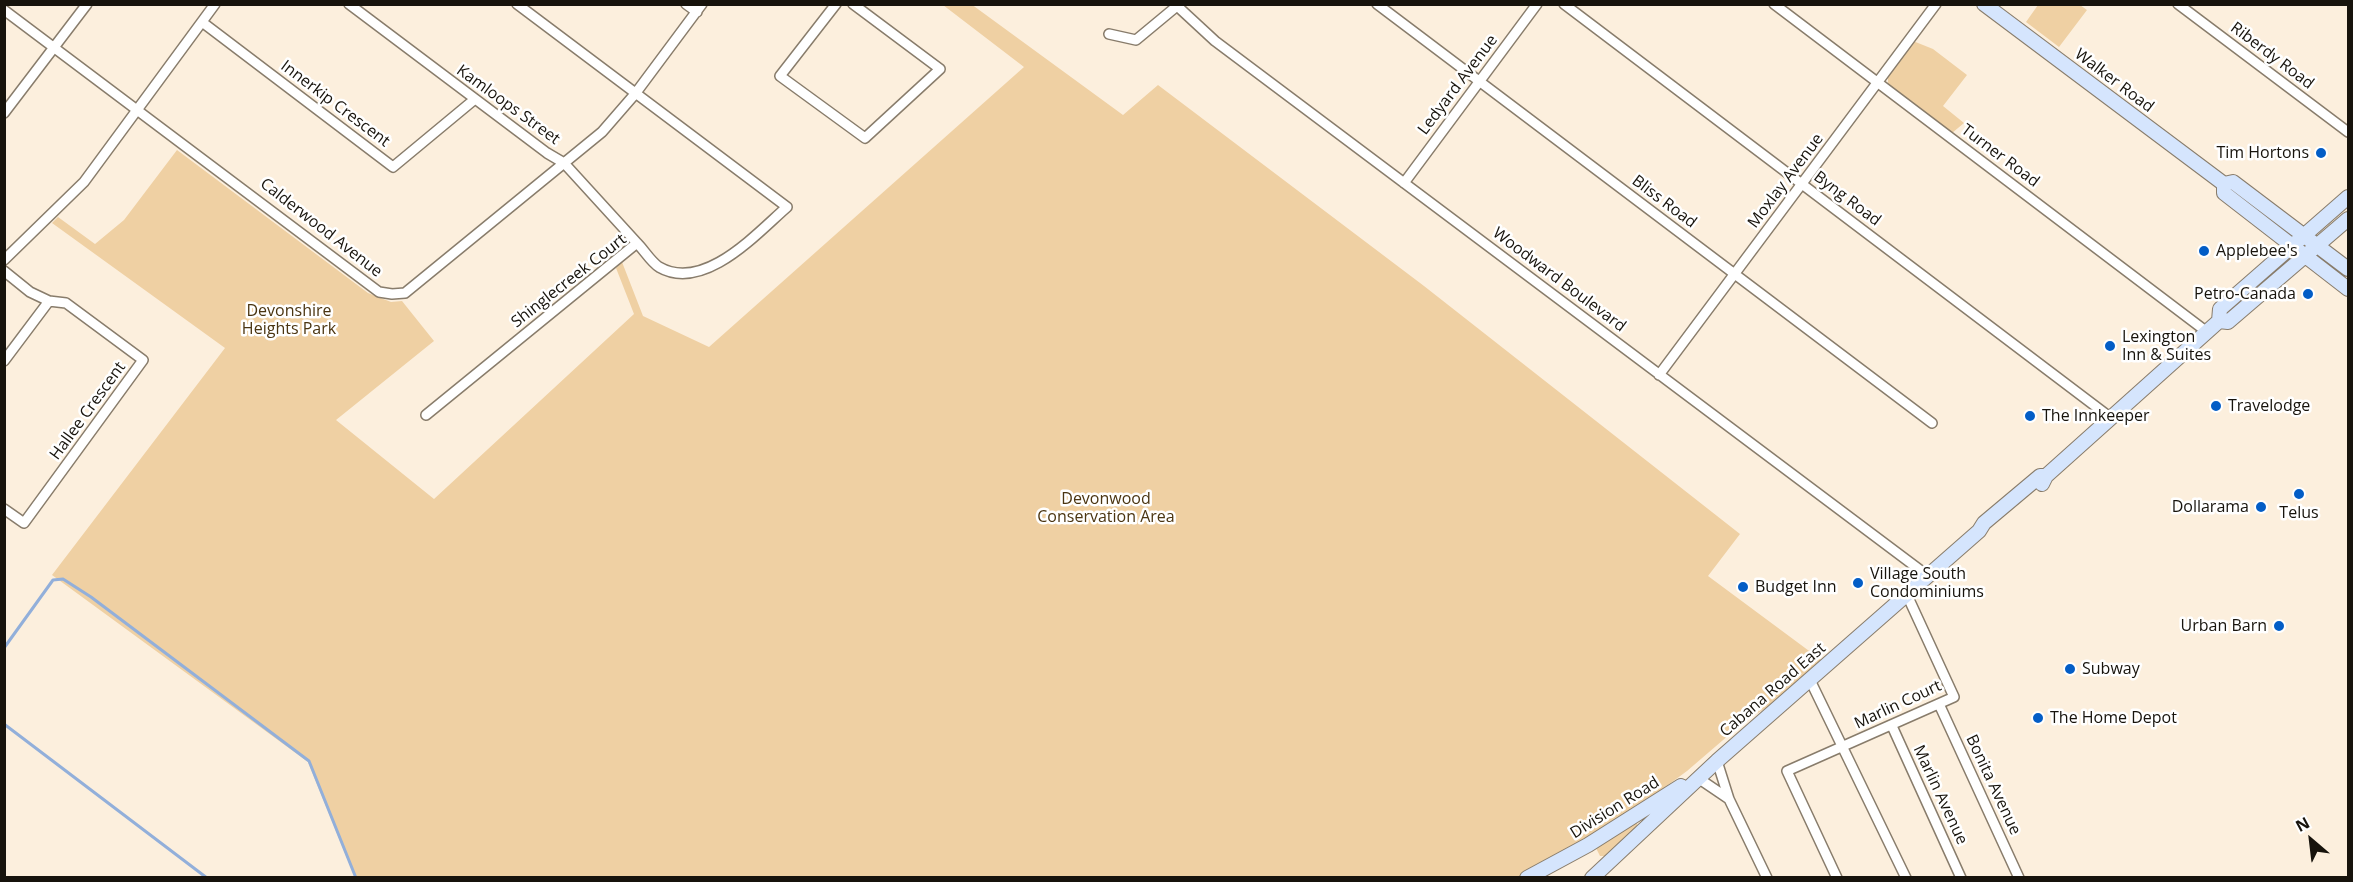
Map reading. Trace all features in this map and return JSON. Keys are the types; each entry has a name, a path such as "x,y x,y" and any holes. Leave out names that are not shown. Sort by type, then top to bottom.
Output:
{"main road":[{"name":"Walker Road","path":"1984,4 2224,184 2233,182 2349,270"},
{"name":"Walker Road","path":"2224,184 2224,193 2349,289"},
{"name":"Cabana Road East","path":"1592,878 1698,778 1979,531 1989,529 2044,482 2046,476 2219,321 2220,309 2349,197"},
{"name":"Cabana Road East","path":"2219,321 2228,322 2349,219"},
{"name":"Division Road","path":"1527,878 1588,845 1717,761"}],"street":[{"path":"4,113 87,4"},
{"path":"4,260 84,182 215,4"},
{"name":"Kamloops Street","path":"349,4 564,163 637,243"},
{"path":"517,4 636,94"},
{"path":"687,4 700,8"},
{"path":"836,4 780,76 865,138 940,69 853,4"},
{"name":"Bliss Road","path":"1377,4 1932,423"},
{"name":"Ledyard Avenue","path":"1404,183 1537,4"},
{"name":"Byng Road","path":"1564,4 2111,418"},
{"name":"Turner Road","path":"1774,4 2207,332"},
{"name":"Moxlay Avenue","path":"1659,375 1879,84 1936,4"},
{"name":"Riberdy Road","path":"2178,4 2349,132"},
{"path":"1109,34 1136,40 1176,5"},
{"name":"Woodward Boulevard","path":"1176,5 1215,41 1928,576"},
{"name":"Calderwood Avenue","path":"4,10 379,292 392,294 405,293 602,132 636,94 700,8"},
{"name":"Innerkip Crescent","path":"202,22 393,166 475,99"},
{"name":"Shinglecreek Court","path":"426,415 637,243 659,267 679,273 699,271 729,258 787,207 636,94"},
{"name":"Hallee Crescent","path":"4,271 30,292 49,301 66,303 144,360 24,522 4,508"},
{"path":"4,361 49,301"},
{"name":"Marlin Court","path":"1837,878 1787,771 1954,697 1907,595"},
{"path":"1810,680 1906,878"},
{"name":"Bonita Avenue","path":"1939,704 2019,878"},
{"name":"Marlin Avenue","path":"1892,726 1961,878"},
{"path":"1717,761 1729,799 1767,878"},
{"path":"1698,778 1729,799"}],"green space":[{"name":"Devonwood Conservation Area","path":"971,4 1123,115 1158,85 1424,286 1740,534 1708,576 1824,662 1786,695 1744,722 1687,771 1627,815 1518,877 355,878 308,762 52,575 225,348 52,223 58,217 95,244 124,220 177,150 368,293 391,302 402,301 434,341 336,420 434,499 634,314 616,268 622,262 643,316 709,347 1024,67 943,5"},
{"path":"2038,5 2080,5 2087,10 2059,47 2026,22"},
{"path":"1913,41 1933,49 1967,75 1943,106 1964,123 1952,133 1888,86 1888,75"},
{"path":"1636,822 1638,826 1606,856 1600,856 1596,848"}],"waterway":[{"path":"4,648 53,580 63,579 91,597 309,761 356,878"},
{"path":"4,724 207,878"}],"place":[{"name":"Tim Hortons","path":"2321,153"},
{"name":"Applebee's","path":"2204,251"},
{"name":"Petro-Canada","path":"2308,294"},
{"name":"Lexington Inn & Suites","path":"2110,346"},
{"name":"Travelodge","path":"2216,406"},
{"name":"The Innkeeper","path":"2030,416"},
{"name":"Telus","path":"2299,494"},
{"name":"Dollarama","path":"2261,507"},
{"name":"Village South Condominiums","path":"1858,583"},
{"name":"Budget Inn","path":"1743,587"},
{"name":"Urban Barn","path":"2279,626"},
{"name":"Subway","path":"2070,669"},
{"name":"The Home Depot","path":"2038,718"}],"park label":[{"name":"Devonshire Heights Park","path":"289,320"}]}
